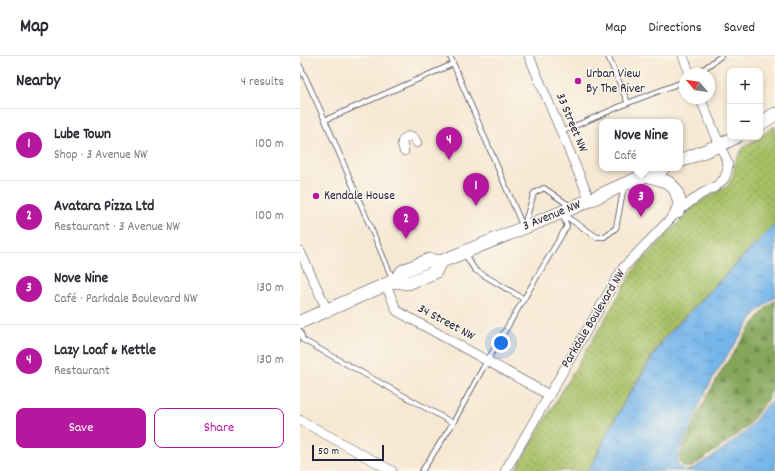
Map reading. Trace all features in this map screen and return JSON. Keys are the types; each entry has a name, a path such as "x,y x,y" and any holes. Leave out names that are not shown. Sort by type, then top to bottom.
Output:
{"main road":[{"path":"763,122 775,114"},
{"path":"683,160 730,140"},
{"name":"3 Avenue NW","path":"300,322 390,283 408,283 435,272 440,262 567,210 656,171"},
{"path":"646,175 670,183 675,188 680,205 677,212"}],"street":[{"name":"33 Street NW","path":"529,56 590,200"},
{"path":"683,56 688,68"},
{"name":"Parkdale Boulevard NW","path":"505,471 623,268 677,212 701,194 715,187 724,179 728,164 703,104"},
{"path":"404,151 402,144 406,137 411,136 417,143"},
{"path":"300,251 327,310"},
{"name":"34 Street NW","path":"390,283 397,311 549,395"},
{"path":"300,420 392,471"}],"lane":[{"path":"450,56 523,228"},
{"path":"608,56 628,103"},
{"path":"705,68 721,56"},
{"path":"325,120 453,64"},
{"path":"300,66 325,120 390,283"},
{"path":"561,132 628,103 679,83"},
{"path":"523,228 534,192 544,188 597,237 604,237 616,228 625,184"},
{"path":"422,471 453,423 566,226 567,210"},
{"path":"463,252 475,270 524,299"},
{"path":"300,331 304,340 453,423"}],"green space":[{"path":"775,126 775,224 663,338 625,400 587,471 515,471 633,271 692,208 728,186 733,176 736,160 743,148 755,140 763,140 763,134"},
{"path":"775,300 775,385 765,403 746,428 692,467 683,467 680,455 701,407 723,368 748,331 764,310"}],"water":[{"path":"775,224 775,296 755,314 715,374 699,405 678,454 678,465 683,471 588,471 626,400 664,339"},
{"path":"775,392 775,471 684,471 691,470 712,457 747,431 771,401"}],"place":[{"name":"Urban View By The River","path":"578,81"},
{"name":"Lazy Loaf & Kettle","path":"449,160"},
{"name":"Kendale House","path":"316,196"},
{"name":"Lube Town","path":"476,206"},
{"name":"Nove Nine","path":"641,217"},
{"name":"Avatara Pizza Ltd","path":"406,239"}]}
